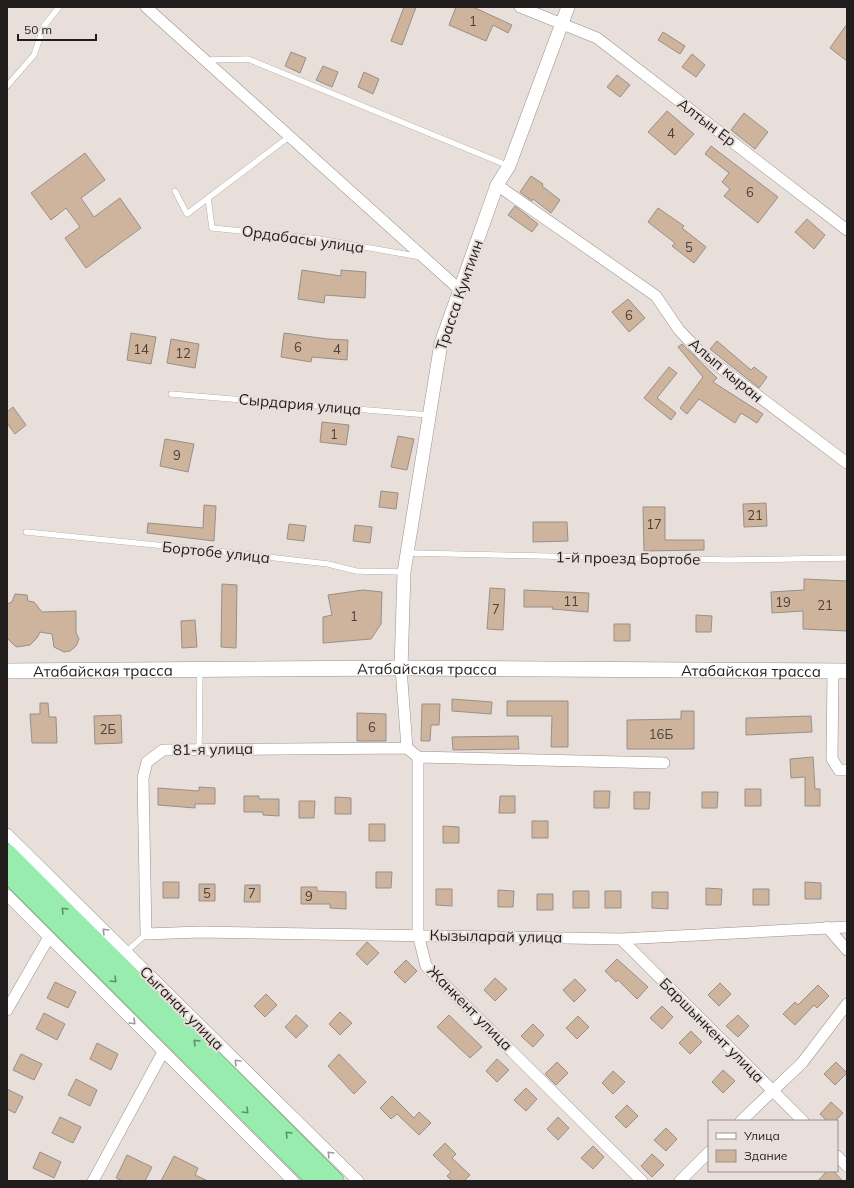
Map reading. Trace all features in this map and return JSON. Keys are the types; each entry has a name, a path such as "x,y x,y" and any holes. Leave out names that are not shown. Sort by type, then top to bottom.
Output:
{"highway":[{"path":"7,853 335,1181"},
{"path":"7,873 316,1181"}],"main road":[{"name":"Атабайская трасса","path":"7,671 401,668 840,671"}],"street":[{"path":"146,7 207,60 460,290"},
{"name":"Алтын Ер","path":"520,7 597,38 847,230"},
{"name":"Трасса Кумтиин","path":"401,668 404,572 441,343 497,185 509,166 568,7"},
{"name":"Алып кыран","path":"497,185 656,296 679,330 701,354 847,463"},
{"path":"401,668 407,748 418,757 664,763"},
{"path":"840,671 832,759 839,770 847,770"},
{"name":"81-я улица","path":"146,934 143,778 147,762 163,750 407,748"},
{"name":"Жанкент улица","path":"418,757 418,934 426,966 642,1181"},
{"name":"Сыганак улица","path":"7,834 358,1181"},
{"path":"7,894 293,1181"},
{"path":"827,927 847,950"},
{"name":"Кызыларай улица","path":"146,934 200,932 418,934 621,939 847,927"},
{"path":"7,1010 49,937"},
{"name":"Баршынкент улица","path":"621,939 802,1120"},
{"path":"742,1120 802,1063 847,1004"},
{"path":"93,1181 163,1052"},
{"path":"680,1181 708,1153"},
{"path":"838,1157 847,1166"}],"lane":[{"path":"7,86 34,55 44,26 59,7"},
{"path":"207,60 248,59 509,166"},
{"path":"175,191 187,214 290,136"},
{"name":"Ордабасы улица","path":"208,198 212,228 319,239 423,257"},
{"name":"Сырдария улица","path":"171,394 429,415"},
{"name":"Бортобе улица","path":"26,532 246,554 328,564 356,571 404,572"},
{"name":"1-й проезд Бортобе","path":"408,554 728,560 847,558"},
{"path":"199,749 200,670"},
{"path":"126,952 146,934"}],"building":[{"path":"404,7 416,7 402,45 391,41"},
{"path":"456,7 473,7 512,25 508,33 493,25 486,41 449,25"},
{"path":"847,24 847,61 830,48"},
{"path":"663,32 685,46 680,54 658,40"},
{"path":"291,52 306,58 300,73 285,66"},
{"path":"692,54 705,65 696,77 682,67"},
{"path":"323,66 338,72 332,87 316,80"},
{"path":"364,72 379,79 373,94 358,87"},
{"path":"617,75 630,85 620,97 607,87"},
{"path":"667,111 694,134 675,155 648,132"},
{"path":"744,113 768,132 755,149 731,130"},
{"path":"711,146 778,197 758,223 724,196 730,189 722,182 729,173 705,154"},
{"path":"85,153 105,180 81,198 94,217 120,198 141,228 86,268 65,238 80,227 66,208 51,220 31,193"},
{"path":"531,176 543,184 542,186 560,200 551,213 533,199 532,201 520,192"},
{"path":"515,206 538,224 532,232 508,215"},
{"path":"658,208 684,226 682,228 706,247 694,263 672,246 675,243 648,222"},
{"path":"807,219 825,235 814,249 795,232"},
{"path":"302,270 341,276 341,270 366,272 365,298 325,295 324,303 298,299"},
{"path":"628,299 645,318 629,332 612,312"},
{"path":"131,333 156,337 151,364 127,360"},
{"path":"284,333 327,339 348,340 347,360 312,357 311,362 281,357"},
{"path":"171,339 199,344 195,368 167,363"},
{"path":"717,341 751,370 754,367 767,377 759,388 710,349"},
{"path":"682,344 717,378 713,382 763,414 757,423 741,413 735,423 699,399 687,414 680,408 703,377 678,347"},
{"path":"669,367 677,373 657,398 676,413 671,420 644,398"},
{"path":"13,407 26,425 15,434 7,423 7,412"},
{"path":"322,422 349,425 346,445 320,442"},
{"path":"398,436 414,439 407,470 391,467"},
{"path":"165,439 194,444 188,472 160,466"},
{"path":"381,491 398,493 396,509 379,507"},
{"path":"766,503 767,526 744,527 743,504"},
{"path":"204,505 216,506 214,541 147,533 148,523 203,528"},
{"path":"643,507 665,507 665,540 704,540 704,550 644,551"},
{"path":"533,522 567,522 568,541 533,542"},
{"path":"289,524 306,526 304,541 287,539"},
{"path":"355,525 372,527 370,543 353,541"},
{"path":"804,579 847,581 847,631 803,629 803,611 772,613 771,592 804,590"},
{"path":"222,584 237,585 236,648 221,647"},
{"path":"490,588 505,589 503,630 487,629"},
{"path":"363,590 382,592 381,624 371,639 323,643 323,617 332,615 328,595"},
{"path":"524,590 589,593 588,612 552,609 553,607 524,607"},
{"path":"15,594 27,595 28,601 34,602 42,612 76,611 76,633 79,639 76,646 70,651 64,652 54,647 52,634 40,632 37,638 30,645 17,647 14,645 7,638 7,604 12,602"},
{"path":"696,615 712,616 711,632 696,632"},
{"path":"195,620 197,647 182,648 181,621"},
{"path":"614,624 630,624 630,641 614,641"},
{"path":"452,699 492,702 491,714 452,711"},
{"path":"507,701 568,701 568,747 551,747 552,716 507,716"},
{"path":"40,703 48,703 49,717 56,717 57,743 32,743 30,714 40,714"},
{"path":"422,704 440,704 439,725 431,725 430,741 421,741"},
{"path":"681,711 694,711 694,749 627,749 627,720 681,719"},
{"path":"357,713 386,714 386,741 357,741"},
{"path":"121,715 122,743 95,744 94,716"},
{"path":"811,716 812,732 746,735 746,718"},
{"path":"518,736 519,749 453,750 452,737"},
{"path":"813,757 815,789 820,789 820,806 805,806 805,777 791,778 790,759"},
{"path":"199,787 215,788 215,804 195,804 195,808 158,805 158,788 199,791"},
{"path":"745,789 761,789 761,806 745,806"},
{"path":"594,791 610,791 609,808 594,808"},
{"path":"634,792 650,792 649,809 634,809"},
{"path":"702,792 718,792 717,808 702,808"},
{"path":"244,796 259,796 259,799 279,799 279,816 263,815 263,812 244,812"},
{"path":"500,796 515,796 515,813 499,813"},
{"path":"335,797 351,798 351,814 335,814"},
{"path":"299,801 315,801 314,818 299,818"},
{"path":"532,821 548,821 548,838 532,838"},
{"path":"369,824 385,824 385,841 369,841"},
{"path":"443,826 459,827 459,843 443,843"},
{"path":"376,872 392,872 391,888 376,888"},
{"path":"163,882 179,882 179,898 163,898"},
{"path":"805,882 821,883 821,899 805,899"},
{"path":"199,884 215,884 215,901 199,901"},
{"path":"245,885 260,885 260,902 244,902"},
{"path":"301,887 317,887 317,891 346,892 346,909 330,908 330,904 301,904"},
{"path":"706,888 722,889 721,905 706,905"},
{"path":"436,889 452,889 452,906 436,905"},
{"path":"753,889 769,889 769,905 753,905"},
{"path":"498,890 514,891 513,907 498,907"},
{"path":"573,891 589,891 589,908 573,908"},
{"path":"605,891 621,891 621,908 605,908"},
{"path":"652,892 668,892 668,909 652,908"},
{"path":"537,894 553,894 553,910 537,910"},
{"path":"367,942 379,953 367,965 356,954"},
{"path":"617,959 648,987 637,999 618,980 616,982 605,971"},
{"path":"406,960 417,971 405,983 394,972"},
{"path":"495,978 507,989 495,1001 484,990"},
{"path":"575,979 586,990 574,1002 563,990"},
{"path":"55,982 76,992 68,1008 47,998"},
{"path":"720,983 731,994 719,1006 708,995"},
{"path":"818,985 829,996 817,1008 814,1005 795,1025 783,1014 795,1002 798,1005"},
{"path":"266,994 277,1005 265,1017 254,1006"},
{"path":"662,1006 673,1017 662,1029 650,1018"},
{"path":"340,1012 352,1023 340,1035 329,1024"},
{"path":"44,1013 65,1024 57,1040 36,1029"},
{"path":"296,1015 308,1026 296,1038 285,1027"},
{"path":"449,1015 482,1047 470,1058 437,1027"},
{"path":"738,1015 749,1026 738,1037 726,1026"},
{"path":"578,1016 589,1027 577,1039 566,1028"},
{"path":"533,1024 544,1035 533,1047 521,1036"},
{"path":"691,1031 702,1042 690,1054 679,1043"},
{"path":"97,1043 118,1054 111,1070 90,1059"},
{"path":"21,1054 42,1064 34,1080 13,1070"},
{"path":"339,1054 366,1082 354,1094 328,1066"},
{"path":"497,1059 509,1070 497,1082 486,1071"},
{"path":"557,1062 568,1073 556,1085 545,1074"},
{"path":"836,1062 847,1073 835,1085 824,1074"},
{"path":"723,1070 735,1081 723,1093 712,1082"},
{"path":"613,1071 625,1082 613,1094 602,1083"},
{"path":"76,1079 97,1090 90,1106 68,1095"},
{"path":"526,1088 537,1099 526,1111 514,1100"},
{"path":"7,1089 23,1097 15,1113 7,1109"},
{"path":"392,1096 414,1118 419,1112 431,1123 419,1135 397,1114 391,1119 380,1108"},
{"path":"831,1102 843,1113 836,1120 826,1120 820,1114"},
{"path":"627,1105 638,1116 626,1128 615,1117"},
{"path":"60,1117 81,1127 73,1143 52,1133"},
{"path":"558,1117 569,1128 558,1140 547,1129"},
{"path":"666,1128 677,1139 666,1151 654,1140"},
{"path":"445,1143 456,1154 452,1158 470,1175 464,1181 452,1181 447,1176 451,1172 433,1155"},
{"path":"593,1146 604,1157 593,1169 581,1158"},
{"path":"40,1152 61,1162 54,1178 33,1168"},
{"path":"652,1154 664,1165 652,1177 641,1166"},
{"path":"127,1155 152,1167 145,1181 123,1181 116,1178"},
{"path":"174,1156 198,1168 195,1175 208,1181 161,1181"},
{"path":"826,1172 834,1172 843,1181 818,1181"}]}
